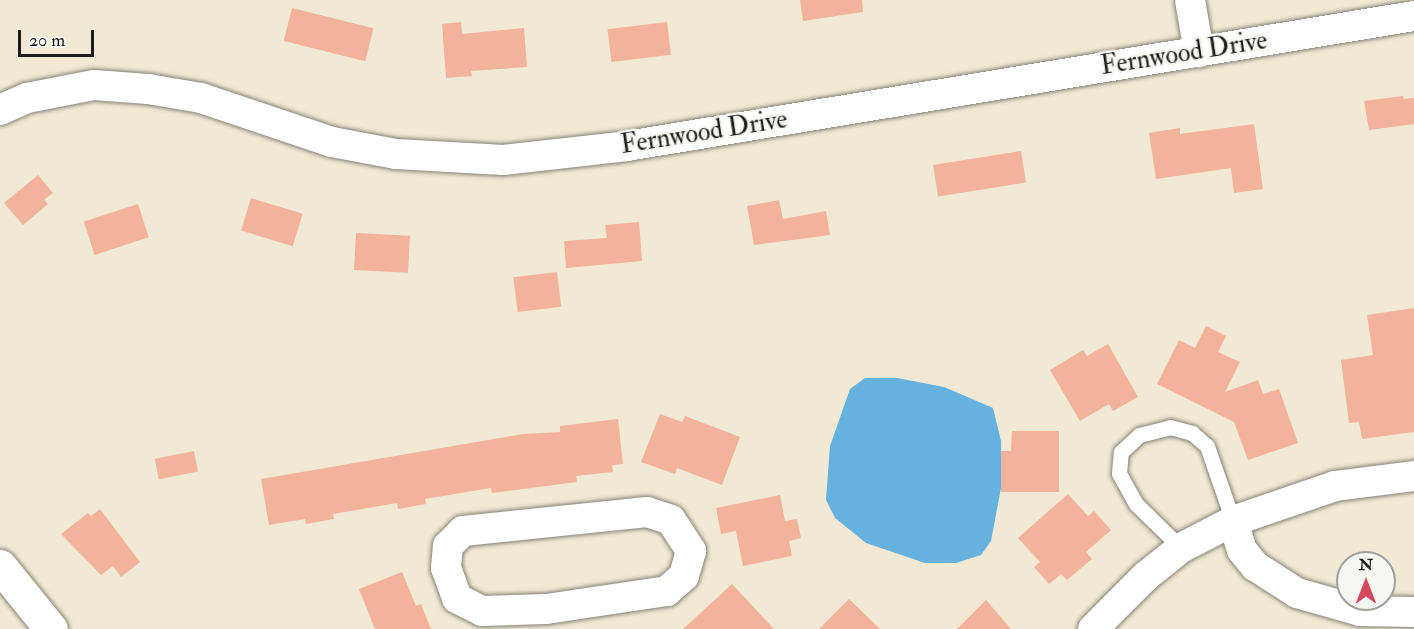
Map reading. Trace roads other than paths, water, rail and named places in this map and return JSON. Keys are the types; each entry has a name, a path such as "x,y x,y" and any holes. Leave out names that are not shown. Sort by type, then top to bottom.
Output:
{"main road":[{"path":"0,566 51,629"}],"street":[{"path":"1191,0 1199,52"},
{"name":"Fernwood Drive","path":"0,110 27,98 94,85 148,89 201,98 354,146 396,154 503,160 627,146 1414,16"},
{"path":"1093,629 1146,576 1181,548 1233,521 1335,486 1414,476"},
{"path":"647,512 671,520 691,551 684,576 667,591 547,619 482,610 457,598 446,568 448,546 463,531 647,512"},
{"path":"1233,521 1242,550 1255,566 1297,593 1360,611 1414,612"}],"lane":[{"path":"1181,548 1136,504 1119,473 1121,452 1139,435 1170,427 1192,433 1206,446 1233,521"}],"water":[{"path":"865,378 897,378 944,387 993,408 1001,441 1001,488 991,541 981,555 956,563 925,563 866,543 835,518 826,500 830,446 850,389"}]}
